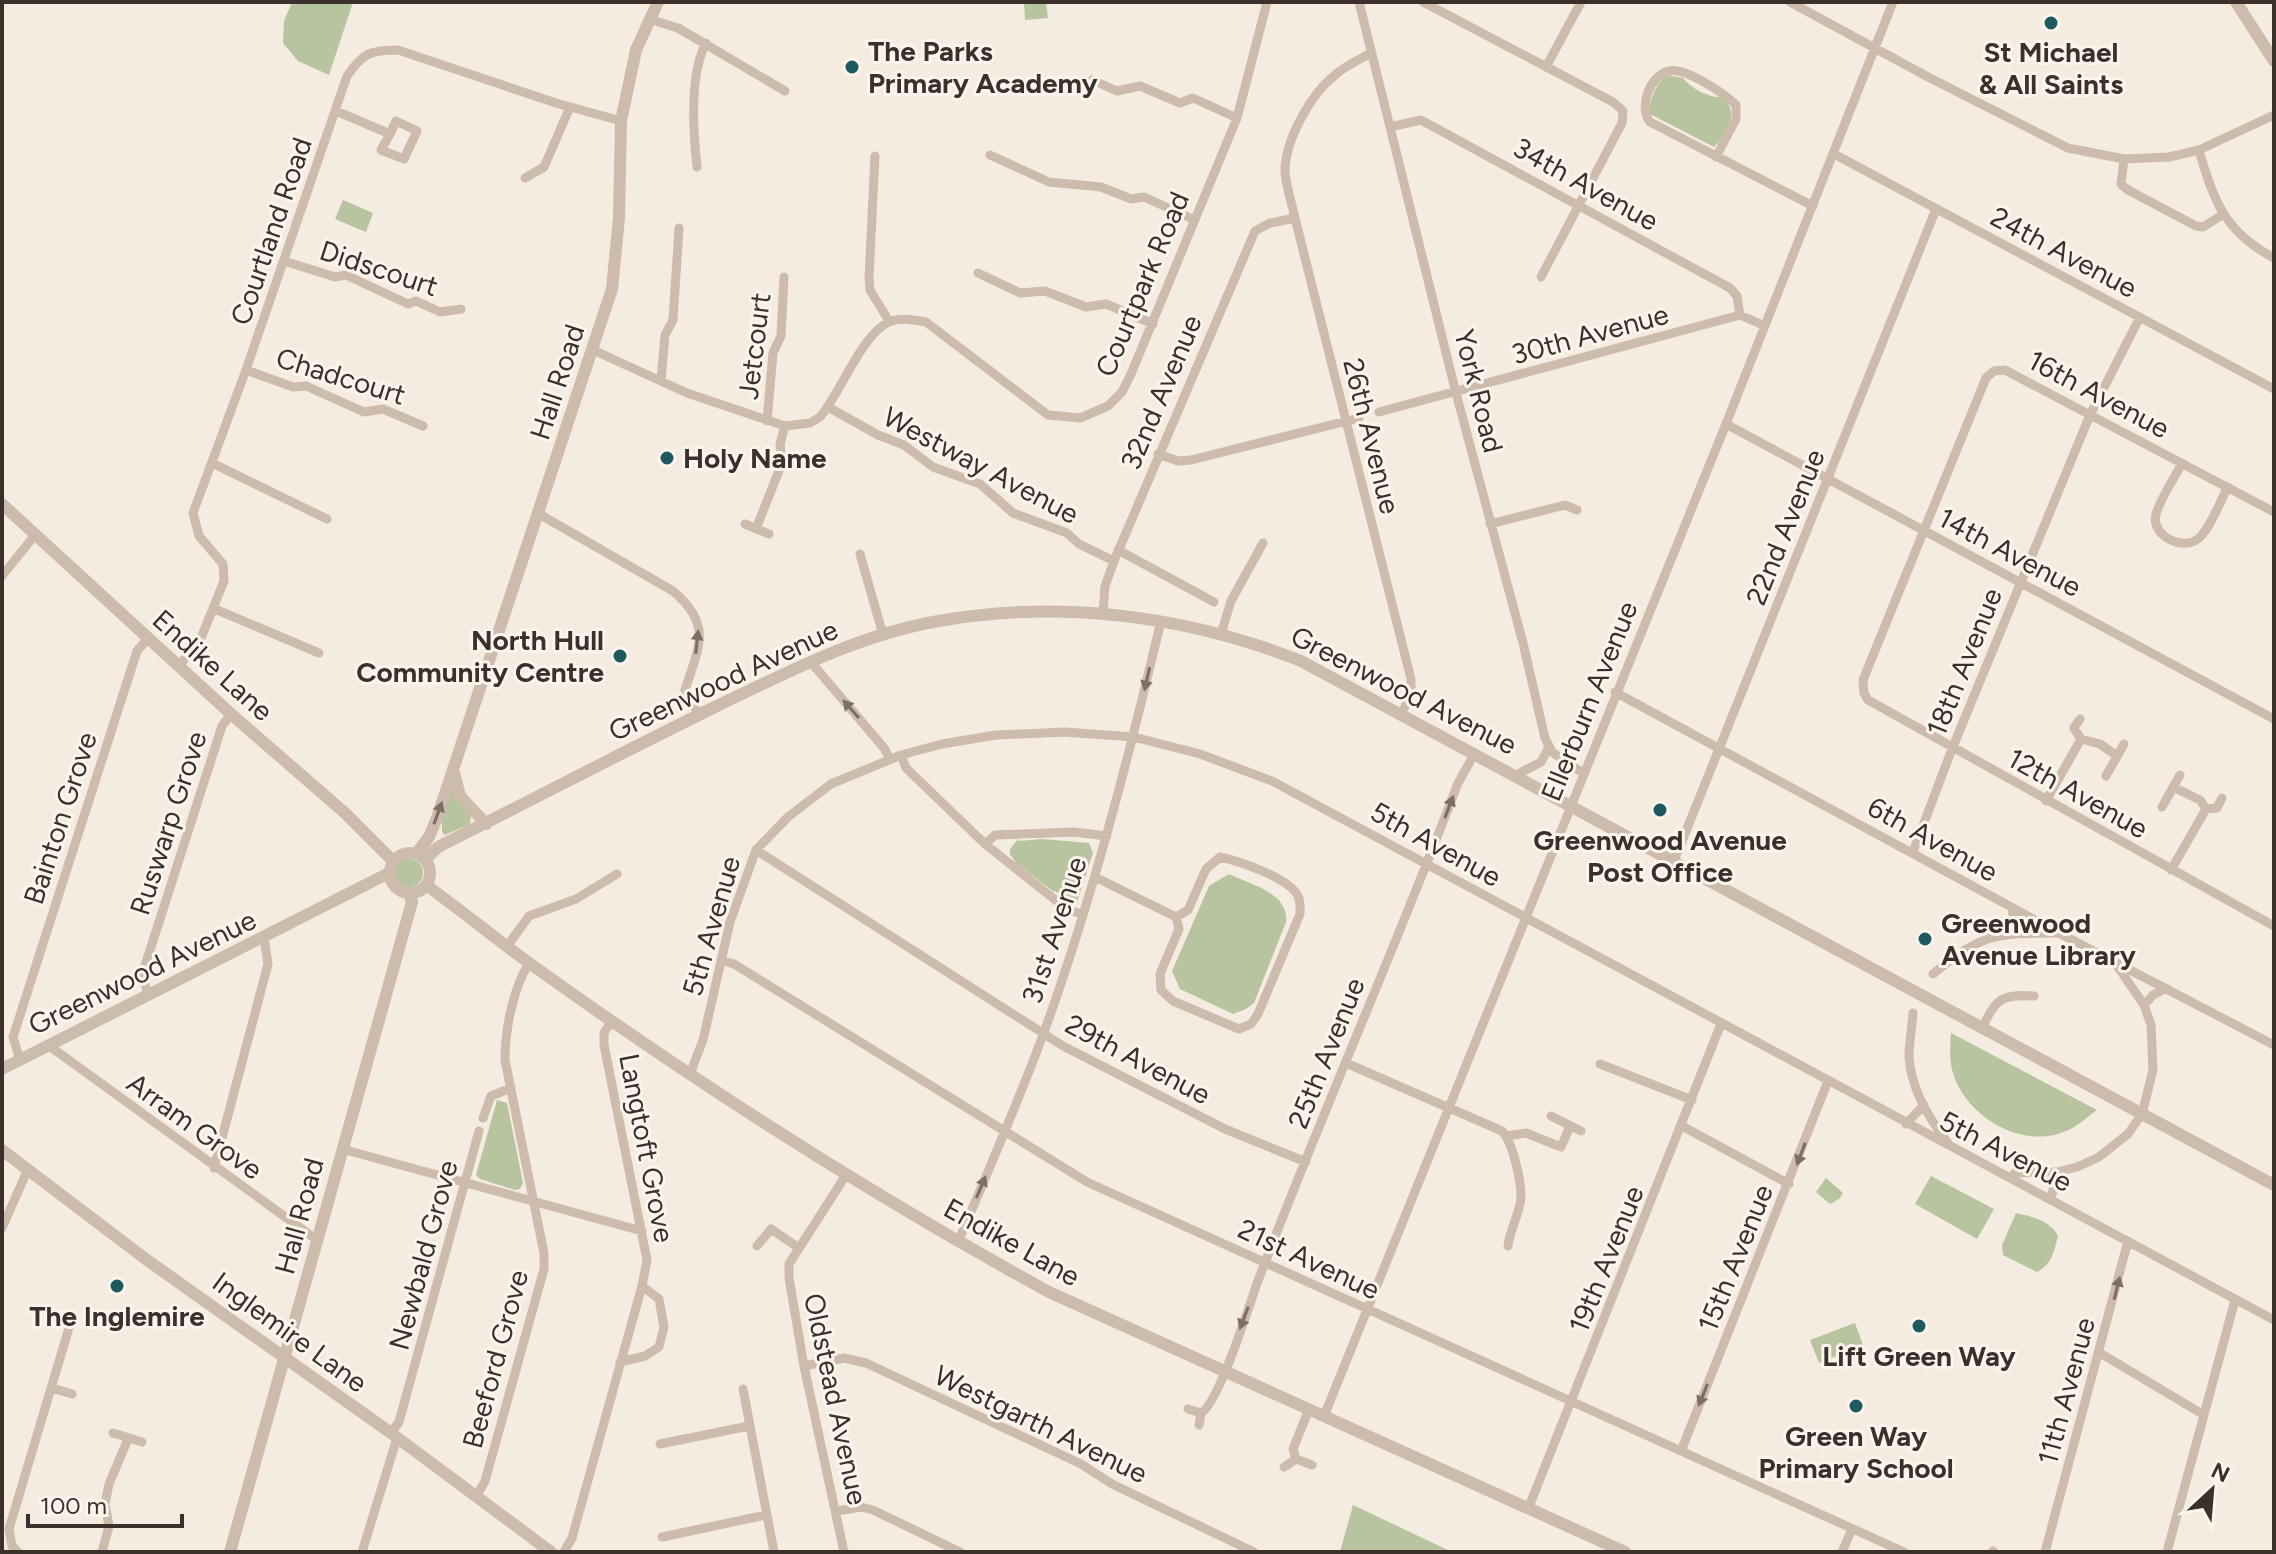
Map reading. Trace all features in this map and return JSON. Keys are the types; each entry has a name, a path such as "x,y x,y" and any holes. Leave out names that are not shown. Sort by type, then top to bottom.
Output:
{"street":[{"name":"Hall Road","path":"420,857 453,769 612,289 619,218 621,121 636,50 658,2"},
{"name":"Courtpark Road","path":"889,321 904,319 926,322 1048,415 1080,418 1108,406 1122,392 1153,324 1237,118 1267,2"},
{"name":"York Road","path":"1359,2 1456,393 1549,747"},
{"path":"1423,2 1613,102 1623,111 1622,123 1541,277"},
{"path":"1546,67 1581,2"},
{"path":"1790,2 2068,148 2124,159 2169,157 2199,150 2274,115"},
{"name":"Ellerburn Avenue","path":"1324,1416 1726,424 1893,2"},
{"path":"2236,2 2274,61"},
{"path":"649,19 678,28 785,91"},
{"path":"697,167 694,136 698,59 706,43"},
{"name":"Courtland Road","path":"179,665 199,643 224,581 223,564 199,536 193,513 246,370 347,76 360,58 377,50 398,50 621,121"},
{"name":"26th Avenue","path":"1371,53 1335,74 1319,89 1302,116 1285,169 1411,679 1411,693 1402,713"},
{"path":"1716,157 1736,119 1736,105 1727,95 1679,70 1667,71 1657,78 1643,104 1643,114 1650,122 1716,157 1813,206"},
{"path":"1092,80 1117,91 1140,86 1180,103 1193,98 1237,118"},
{"path":"525,178 544,167 570,107"},
{"path":"336,111 390,134"},
{"name":"34th Avenue","path":"1390,127 1421,120 1578,204 1730,288 1737,296 1740,315"},
{"path":"2199,150 2209,187 2222,215 2255,248 2274,258"},
{"name":"24th Avenue","path":"1834,154 2274,389"},
{"path":"990,155 1049,182 1101,187 1131,199 1144,197 1195,220"},
{"path":"593,350 687,393 767,421 785,426 810,423 820,417 875,332 889,321 870,290 875,156"},
{"path":"2124,159 2121,184 2128,190 2196,226 2203,227 2222,215"},
{"name":"22nd Avenue","path":"1674,861 1936,209"},
{"name":"32nd Avenue","path":"1103,613 1105,586 1118,550 1255,231 1270,223 1295,218"},
{"path":"661,380 665,335 673,320 679,228"},
{"name":"Didscourt","path":"284,261 335,277 346,275 408,304 416,301 440,312 461,309"},
{"path":"978,273 1020,293 1045,291 1086,307 1106,304 1153,324"},
{"name":"Jetcourt","path":"767,421 773,353 781,336 784,277"},
{"path":"1740,315 1765,326"},
{"name":"30th Avenue","path":"1379,412 1740,315"},
{"name":"18th Avenue","path":"1913,852 1952,749 2090,415 2140,317"},
{"name":"Chadcourt","path":"246,370 293,387 306,386 364,412 383,409 423,426"},
{"name":"16th Avenue","path":"1924,530 1986,378 1994,371 2005,370 2274,512"},
{"name":"Westway Avenue","path":"828,407 878,435 904,445 933,467 980,484 1013,513 1067,533 1079,544 1114,561"},
{"path":"1158,454 1178,461 1191,460 1359,418"},
{"name":"14th Avenue","path":"1726,424 2274,719"},
{"path":"756,529 782,463 780,444 785,426"},
{"path":"212,463 327,519"},
{"name":"16th Avenue","path":"2182,463 2155,517 2163,535 2182,544 2192,543 2201,536 2228,487"},
{"name":"Endike Lane","path":"2,504 231,714 345,813 391,867"},
{"path":"1490,524 1565,505 1577,510"},
{"path":"539,514 673,591 691,606 699,622 699,645 685,690 699,715"},
{"path":"745,524 769,534"},
{"name":"12th Avenue","path":"1924,530 1863,680 1868,700 2274,926"},
{"path":"2,576 35,535"},
{"path":"1221,634 1231,601 1263,543"},
{"path":"1118,550 1206,602"},
{"path":"860,554 883,635"},
{"path":"215,609 319,653"},
{"name":"Greenwood Avenue","path":"420,857 810,661 883,635 933,622 1001,613 1103,613 1161,621 1221,634 1301,661 2274,1185"},
{"name":"31st Avenue","path":"958,1242 1043,1034 1083,914 1134,737 1161,621"},
{"name":"Bainton Grove","path":"20,1060 13,1037 137,651 148,638"},
{"path":"810,661 890,759"},
{"name":"6th Avenue","path":"1615,692 2059,933 2274,1045"},
{"name":"Ruswarp Grove","path":"148,994 142,975 222,726 231,714"},
{"path":"2080,719 2074,728 2081,739 2100,744 2117,756"},
{"name":"5th Avenue","path":"690,1074 703,1040 742,886 756,850 788,817 831,784 901,755 996,735 1065,732 1134,737 1200,754 1272,781 2274,1320"},
{"path":"2046,801 2081,739"},
{"path":"2106,776 2124,744"},
{"path":"1516,775 1541,762 1549,747 1565,763 1583,773"},
{"name":"25th Avenue","path":"1201,1413 1209,1409 1224,1373 1265,1263 1458,783 1475,753"},
{"path":"901,755 906,768 985,844 1068,910 1083,914"},
{"path":"453,769 460,796 486,824"},
{"path":"2162,807 2180,775"},
{"path":"2173,787 2200,800 2206,809"},
{"path":"2206,809 2217,808 2222,798"},
{"path":"2171,870 2206,809"},
{"path":"985,844 995,835 1074,832 1107,836"},
{"name":"29th Avenue","path":"756,850 1043,1034 1225,1129 1306,1162"},
{"path":"407,853 420,857 430,877 426,885 409,893 400,891 392,884 391,867 407,853"},
{"path":"1095,877 1176,917 1179,929 1160,974 1161,990 1173,1001 1225,1025 1239,1029 1246,1027 1258,1014 1300,914 1300,899 1292,887 1238,861 1220,857 1206,869 1188,910 1176,917"},
{"name":"Greenwood Avenue","path":"2,1069 264,938 391,867"},
{"path":"508,945 529,916 576,899 617,874"},
{"name":"Endike Lane","path":"426,885 529,963 690,1074 846,1175 958,1242 1049,1292 1625,1552"},
{"name":"Hall Road","path":"230,1552 412,902 409,893"},
{"path":"2012,933 2013,908"},
{"path":"1933,974 1964,949 2002,933 2059,933"},
{"path":"214,1168 268,964 264,938"},
{"name":"21st Avenue","path":"721,960 734,964 1087,1182 1904,1552"},
{"path":"2011,1178 2015,1173 2057,1172 2099,1157 2128,1134 2142,1114 2153,1070 2151,1025 2144,1005 2114,961"},
{"path":"483,1118 491,1096 511,1088 505,1060 505,1040 522,975 529,963"},
{"path":"2144,1005 2153,995 2166,988"},
{"path":"1983,1027 1990,1010 2001,999 2015,995 2034,996"},
{"path":"1913,1013 1909,1056 1913,1079 1938,1131 1953,1149"},
{"name":"Langtoft Grove","path":"564,1552 572,1538 647,1260 604,1045 604,1033 612,1020"},
{"name":"19th Avenue","path":"1528,1509 1721,1024"},
{"name":"Arram Grove","path":"48,1045 317,1240"},
{"path":"1346,1063 1493,1126 1507,1136 1521,1195 1508,1246"},
{"path":"1600,1064 1692,1100"},
{"name":"15th Avenue","path":"1681,1451 1828,1081"},
{"name":"Beeford Grove","path":"476,1497 485,1481 544,1269 544,1253 511,1088"},
{"path":"1906,1124 1924,1105"},
{"path":"1551,1116 1581,1131"},
{"path":"1507,1136 1526,1133 1561,1147 1570,1126"},
{"path":"1682,1126 1789,1184"},
{"name":"Newbald Grove","path":"362,1552 479,1131"},
{"path":"342,1149 642,1231"},
{"name":"Inglemire Lane","path":"2,1150 147,1260 247,1329 551,1552"},
{"path":"2,1228 28,1169"},
{"path":"2051,1199 2057,1172"},
{"name":"Oldstead Avenue","path":"844,1552 804,1366 789,1264 846,1175"},
{"path":"757,1246 771,1229 799,1248"},
{"name":"11th Avenue","path":"2045,1552 2128,1241"},
{"name":"Langtoft Grove","path":"620,1362 645,1356 659,1347 664,1327 659,1299 642,1286"},
{"path":"2167,1552 2235,1300"},
{"path":"18,1552 12,1546 9,1529 69,1328"},
{"path":"2100,1353 2204,1415"},
{"name":"Westgarth Avenue","path":"804,1366 844,1358 866,1363 1081,1464 1112,1484 1254,1552"},
{"path":"52,1388 72,1394"},
{"path":"743,1389 774,1552"},
{"path":"1188,1409 1201,1413 1199,1425"},
{"path":"1296,1459 1293,1449 1309,1409"},
{"path":"664,1439 749,1426"},
{"path":"113,1433 142,1442"},
{"path":"102,1552 109,1526 105,1504 109,1484 128,1439"},
{"path":"1296,1459 1312,1465"},
{"path":"1284,1467 1296,1459"},
{"path":"837,1511 861,1507 873,1510 960,1552"},
{"path":"662,1537 766,1515"},
{"path":"1842,1552 1852,1529"}],"green space":[{"path":"292,2 353,2 329,75 298,61 283,43 284,21"},
{"path":"1046,2 1048,18 1025,20 1024,3"},
{"path":"1667,75 1683,78 1701,92 1723,97 1728,103 1731,116 1728,130 1714,147 1650,114 1654,93"},
{"path":"343,200 373,213 366,232 335,219"},
{"path":"451,785 455,799 471,816 470,824 445,835 442,832 442,816"},
{"path":"1018,839 1089,843 1093,853 1077,902 1054,892 1016,863 1010,849"},
{"path":"409,859 419,863 423,873 419,883 409,887 399,883 395,873 399,863"},
{"path":"1229,874 1275,897 1282,904 1286,922 1254,1003 1233,1014 1180,989 1172,971 1209,886"},
{"path":"1951,1033 2097,1110 2070,1129 2050,1136 2016,1133 2000,1126 1985,1117 1961,1091 1951,1066"},
{"path":"497,1100 507,1103 523,1183 520,1189 480,1179 476,1175"},
{"path":"1931,1176 1994,1209 1977,1239 1915,1204"},
{"path":"1826,1178 1843,1193 1830,1204 1816,1192"},
{"path":"2016,1213 2046,1223 2058,1236 2049,1261 2037,1272 2003,1255 2002,1245"},
{"path":"1855,1323 1863,1345 1819,1363 1810,1340"},
{"path":"1353,1505 1452,1552 1340,1552"}],"place":[{"name":"St Michael & All Saints","path":"2051,23"},
{"name":"The Parks Primary Academy","path":"852,67"},
{"name":"Holy Name","path":"667,458"},
{"name":"North Hull Community Centre","path":"620,656"},
{"name":"Greenwood Avenue Post Office","path":"1660,810"},
{"name":"Greenwood Avenue Library","path":"1925,939"},
{"name":"The Inglemire","path":"117,1286"},
{"name":"Lift Green Way","path":"1919,1326"},
{"name":"Green Way Primary School","path":"1856,1406"}]}
